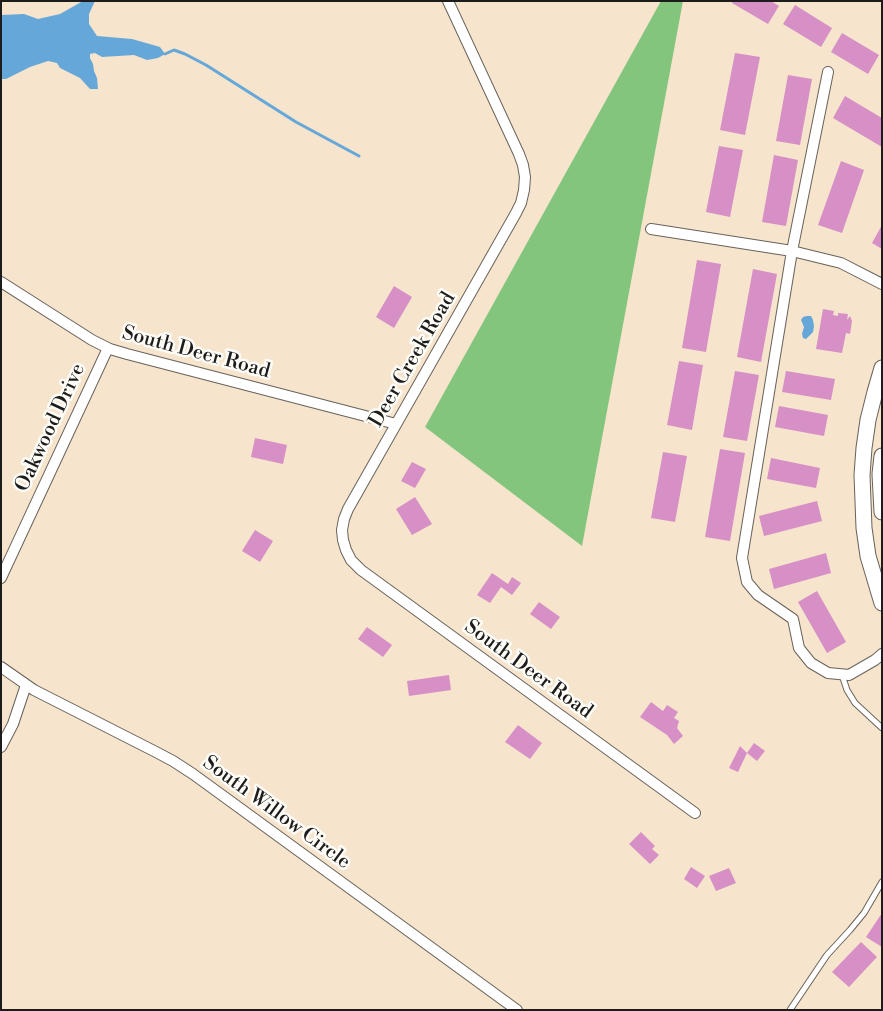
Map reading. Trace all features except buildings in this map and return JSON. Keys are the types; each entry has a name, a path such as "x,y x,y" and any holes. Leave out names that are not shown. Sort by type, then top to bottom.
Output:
{"street":[{"name":"Deer Creek Road","path":"346,550 342,530 348,509 516,213 524,190 524,171 519,154 448,1"},
{"path":"828,72 792,251 742,558 747,582 758,595 792,619 799,648 811,663 828,673 849,675 882,654"},
{"path":"651,229 792,251 841,263 882,284"},
{"name":"South Deer Road","path":"1,282 92,340 108,348 396,424"},
{"name":"Oakwood Drive","path":"1,578 108,348"},
{"path":"882,368 868,420 862,475 862,504 868,556 882,603"},
{"path":"882,456 880,474 882,512"},
{"name":"South Deer Road","path":"346,550 351,560 361,570 695,813"},
{"name":"South Willow Circle","path":"1,667 44,696 156,752 186,770 517,1010"},
{"path":"1,747 13,724 26,685"}],"lane":[{"path":"842,674 847,690 855,703 882,728"},
{"path":"790,1010 826,955 864,913 882,882"}],"green space":[{"path":"661,1 683,1 582,546 425,427"}],"water":[{"path":"83,1 95,1 89,14 89,24 97,36 132,39 160,47 165,54 158,58 147,60 134,55 102,57 95,53 90,54 98,89 90,89 80,78 60,68 57,63 48,61 30,67 6,79 1,79 1,15 24,14 38,19 60,14"},
{"path":"811,316 814,326 813,332 806,339 803,338 804,327 801,320"}],"waterway":[{"path":"165,54 174,50 206,65 296,122 359,156"}]}
